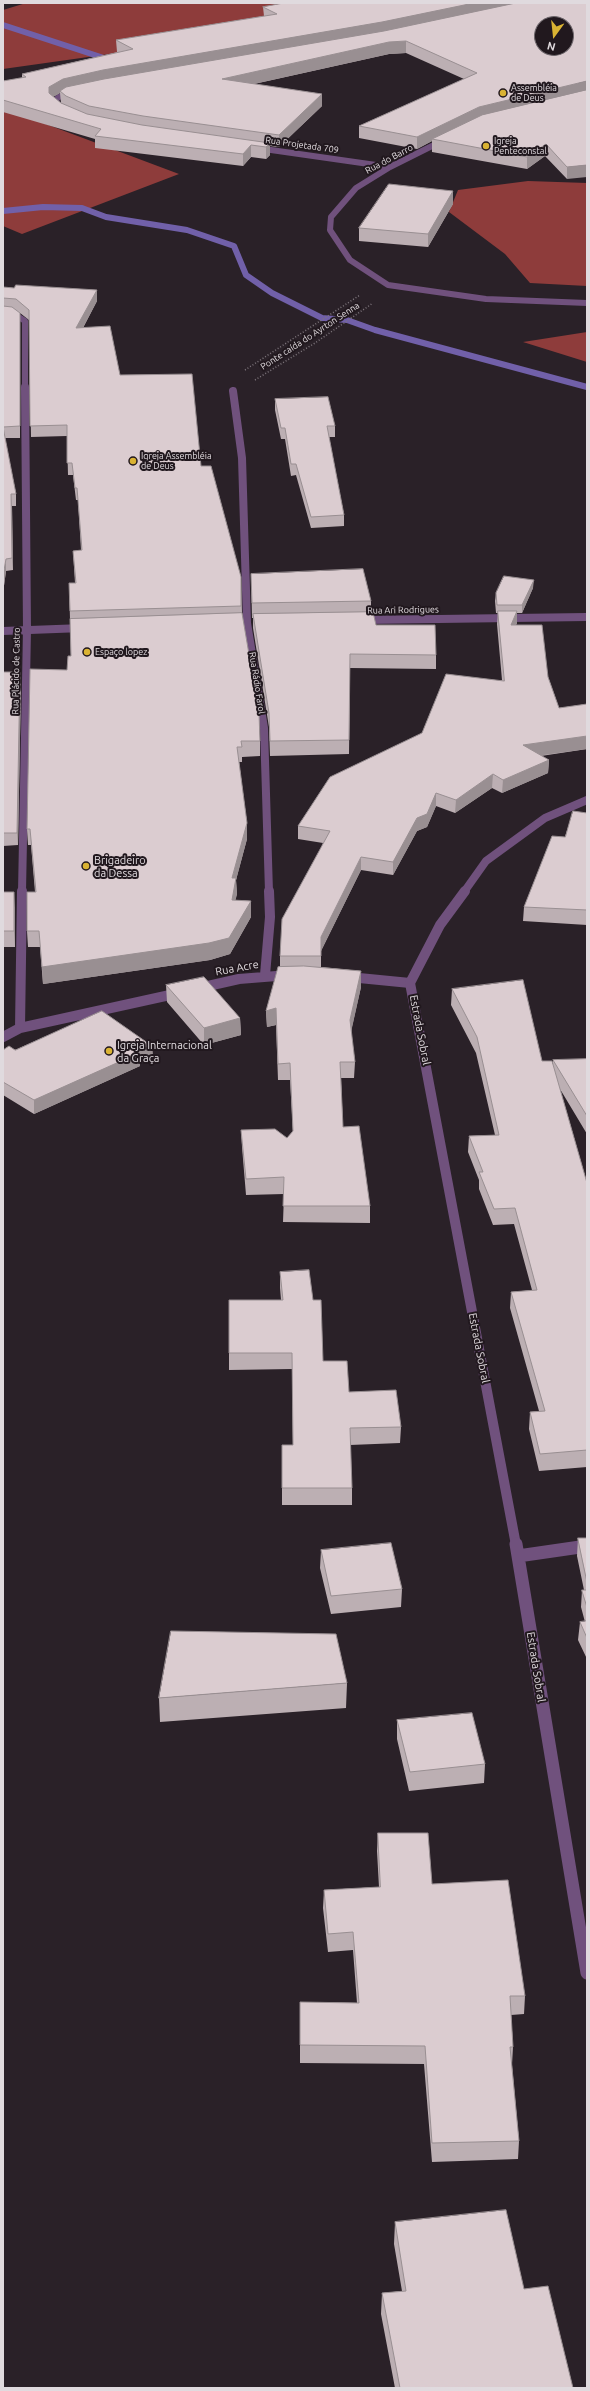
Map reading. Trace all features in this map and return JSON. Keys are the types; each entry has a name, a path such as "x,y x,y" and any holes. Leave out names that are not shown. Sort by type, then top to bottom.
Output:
{"street":[{"path":"64,112 53,102 60,96 79,91"},
{"name":"Rua do Barro","path":"451,136 390,167 356,188 331,217 330,230 350,260 364,271 388,284 486,299 587,304"},
{"name":"Rua Projetada 709","path":"252,147 390,167"},
{"name":"Rua Plácido de Castro","path":"3,313 14,314 25,321 27,630 20,1028"},
{"name":"Rua Rádio Farol","path":"233,390 242,458 247,623 264,728 270,917 265,975"},
{"name":"Rua Ari Rodrigues","path":"356,621 587,617"},
{"path":"3,631 90,628"},
{"name":"Estrada Sobral","path":"587,800 544,818 486,861 440,925 410,983 518,1556 587,1973"},
{"name":"Rua Acre","path":"3,1037 20,1028 239,978 265,975 303,975"},
{"path":"341,976 410,983"},
{"path":"518,1556 587,1546"}],"path":[{"path":"233,390 233,378 381,281"},
{"name":"Ponte caída do Ayrton Senna","path":"233,390 248,385 372,304 388,284"}],"shaded area":[{"path":"26,3 472,3 3,69 3,10"},
{"path":"3,108 179,174 22,234 3,226"},
{"path":"528,181 587,183 587,286 530,283 505,254 449,212 458,190"},
{"path":"587,332 587,362 523,342"}],"building":[{"path":"284,3 474,3 382,22 103,70 63,79 49,87 49,93 61,103 87,114 142,125 270,143 266,147 251,145 243,154 95,136 101,129 3,100 3,81 26,77 22,74 133,49 116,40 277,14 263,7"},
{"path":"516,3 587,3 587,81 479,107 417,137 359,126 477,73 406,41 389,42 222,79 322,94 279,135 143,116 89,106 66,96 60,91 66,87 104,79 384,31"},
{"path":"587,90 587,165 567,167 546,144 527,157 432,139 482,115"},
{"path":"389,184 453,191 428,234 359,228"},
{"path":"16,285 97,290 76,328 110,326 120,375 192,374 201,466 211,466 241,577 241,606 70,611 69,583 76,583 73,551 82,550 77,488 75,488 72,463 67,463 67,425 30,426 29,310 16,299 3,298 3,287 14,288"},
{"path":"3,306 12,307 20,313 20,426 3,427"},
{"path":"328,397 335,426 327,426 344,515 311,517 296,464 291,464 285,428 281,428 275,399"},
{"path":"3,427 16,494 11,494 12,558 6,559 3,576"},
{"path":"363,569 371,601 252,603 251,574"},
{"path":"504,576 534,580 522,605 497,605 496,593"},
{"path":"498,611 517,611 511,625 542,625 548,677 559,708 587,704 587,736 523,745 549,760 503,780 493,774 456,800 436,793 427,814 417,818 393,862 361,857 321,937 321,956 280,956 282,919 330,831 298,826 330,777 422,733 446,674 504,681"},
{"path":"373,612 376,625 435,625 436,655 350,654 349,740 270,741 269,713 253,614"},
{"path":"242,613 259,713 260,741 241,741 242,747 237,747 247,823 232,878 236,878 232,900 251,901 229,938 209,943 42,967 39,931 27,931 27,892 36,892 30,829 27,829 30,669 67,670 68,656 71,656 70,619"},
{"path":"3,672 20,672 17,833 3,833"},
{"path":"573,811 587,813 587,910 524,907 552,836 565,837"},
{"path":"3,892 14,892 14,931 3,931"},
{"path":"304,966 361,971 350,1020 355,1062 340,1062 343,1127 359,1126 370,1206 283,1206 284,1177 246,1179 241,1130 275,1129 287,1138 293,1131 290,1063 278,1064 276,1008 266,1011 278,967"},
{"path":"204,977 240,1018 204,1028 166,985"},
{"path":"523,980 542,1061 552,1061 587,1183 587,1450 540,1454 530,1412 545,1411 511,1292 537,1290 515,1208 494,1209 479,1172 483,1172 469,1136 499,1135 477,1037 452,989"},
{"path":"102,1011 152,1046 137,1050 139,1053 34,1100 3,1082 3,1050 9,1046 15,1050"},
{"path":"587,1059 587,1116 553,1060"},
{"path":"309,1270 313,1300 321,1300 323,1361 347,1361 349,1392 396,1390 401,1427 350,1428 352,1488 282,1488 282,1445 293,1445 292,1353 229,1353 229,1300 283,1300 280,1272"},
{"path":"578,1538 587,1538 587,1582"},
{"path":"391,1543 402,1589 331,1596 321,1550"},
{"path":"582,1590 587,1590 587,1607"},
{"path":"587,1621 587,1638 580,1622"},
{"path":"171,1631 336,1634 347,1683 159,1698"},
{"path":"472,1713 485,1764 410,1772 397,1720"},
{"path":"378,1833 428,1833 432,1884 508,1880 525,1996 510,1996 513,2047 510,2047 519,2141 432,2143 425,2046 300,2045 300,2002 359,2003 353,1932 328,1934 324,1890 380,1887"},
{"path":"506,2210 524,2289 548,2286 573,2388 400,2388 382,2293 406,2291 395,2222"}],"waterway":[{"path":"3,25 113,61"},
{"path":"3,211 43,207 82,208 106,217 187,230 234,246 246,275 272,293 322,318 347,320 375,330 587,387"}],"place":[{"name":"Assembléia de Deus","path":"503,93"},
{"name":"Igreja Penteconstal","path":"486,146"},
{"name":"Igreja Assembléia de Deus","path":"133,461"},
{"name":"Espaço lopez","path":"87,652"},
{"name":"Brigadeiro da Dessa","path":"86,866"},
{"name":"Igreja Internacional da Graça","path":"109,1051"}]}
